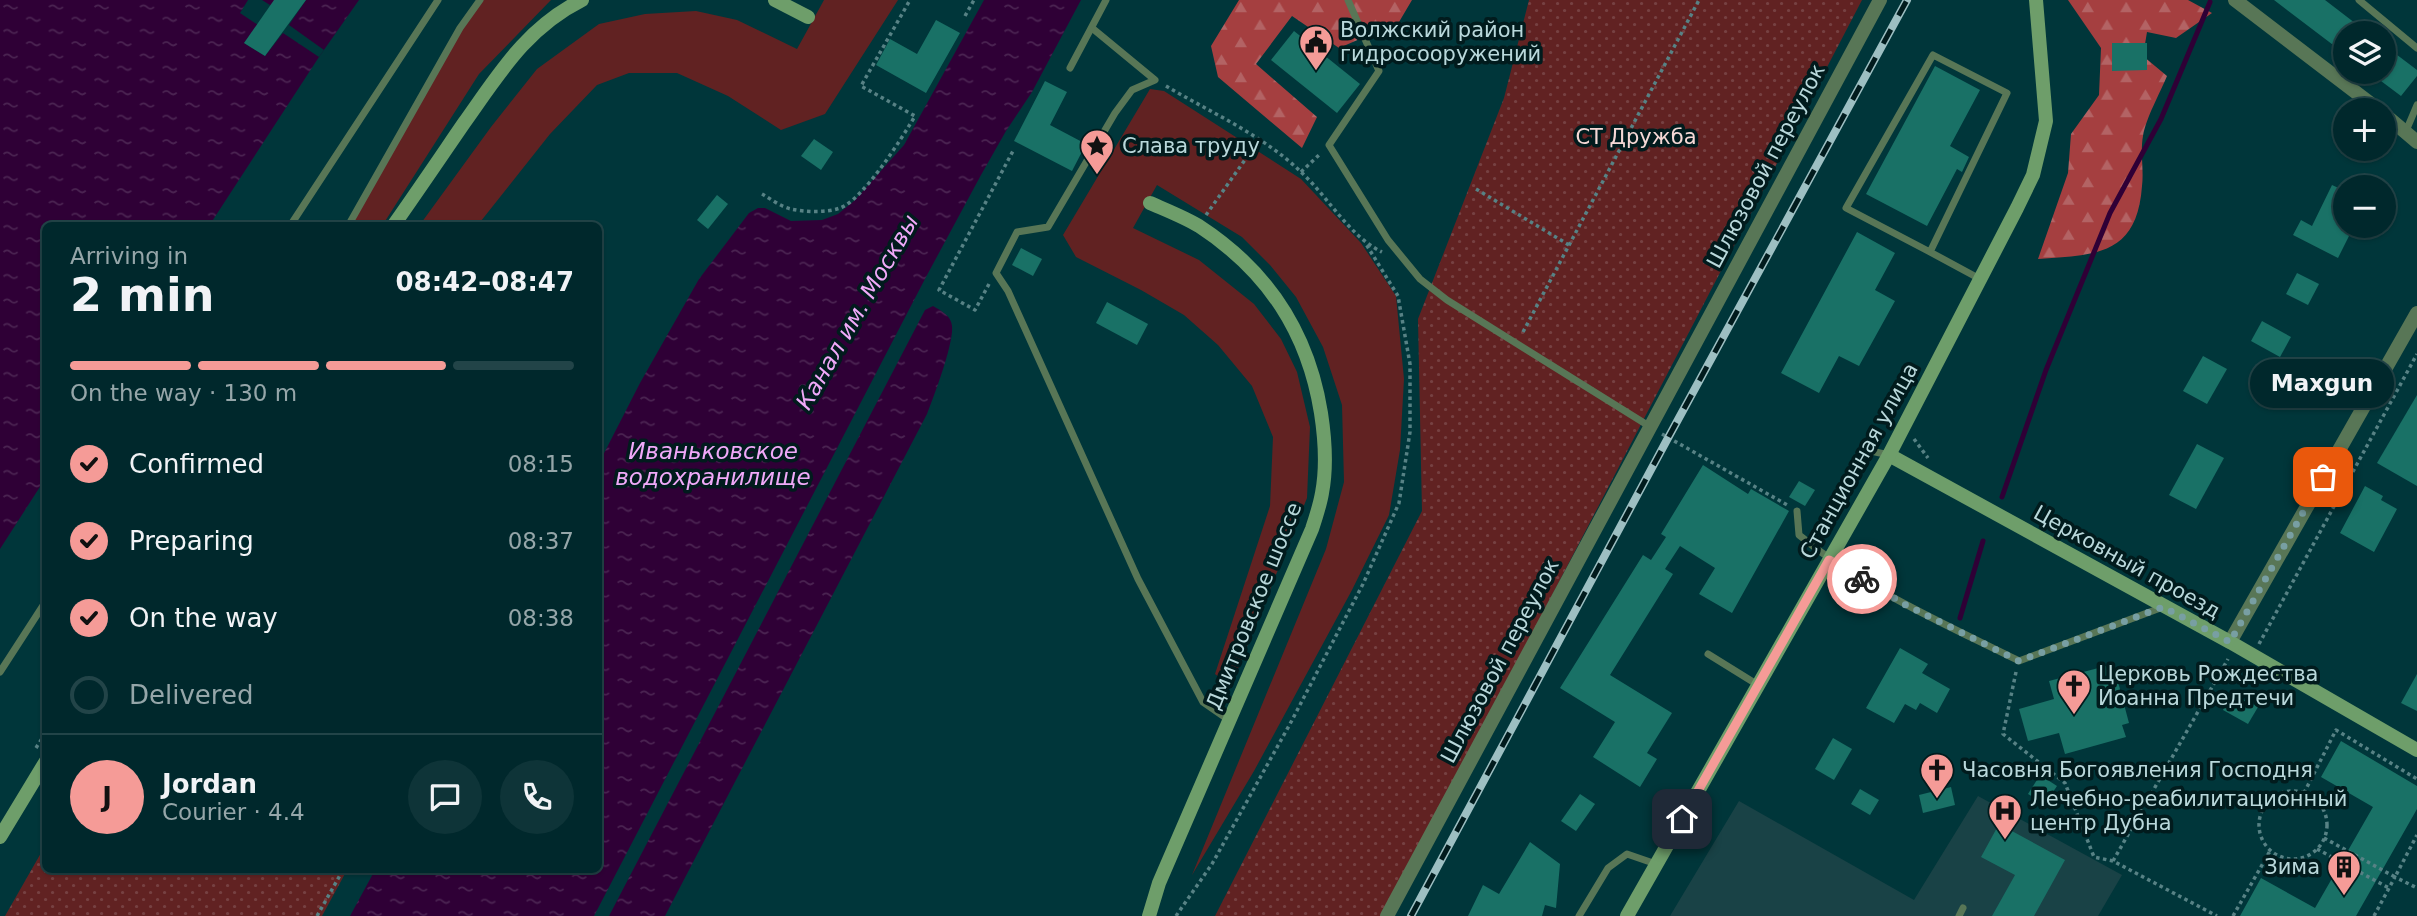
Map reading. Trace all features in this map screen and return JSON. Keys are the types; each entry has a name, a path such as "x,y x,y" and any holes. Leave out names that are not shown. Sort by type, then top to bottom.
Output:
{"street":[{"path":"396,222 505,64 528,37 553,16 582,0"},
{"path":"775,0 808,17"},
{"name":"Шлюзовой переулок","path":"1387,916 1880,0"},
{"name":"Станционная улица","path":"1627,916 1889,455 2028,186 2041,147 2046,121 2036,0"},
{"path":"2238,1 2363,98"},
{"path":"2396,123 2417,142"},
{"name":"Дмитровское шоссе","path":"1149,916 1159,883 1312,530 1324,481 1326,459 1318,390 1293,323 1277,298 1256,273 1197,225 1150,203"},
{"path":"2233,644 2417,313"},
{"name":"Церковный проезд","path":"1889,455 2233,644 2417,750"},
{"path":"0,837 42,768"}],"lane":[{"path":"293,222 438,0"},
{"path":"350,222 460,28 480,0"},
{"path":"1070,68 1107,0"},
{"path":"1348,0 1379,71 1329,145 1388,240 1420,279 1447,300 1649,426"},
{"path":"2359,0 2417,48"},
{"path":"1092,28 1155,80 1132,90 1115,113 1048,227 1017,232 996,273 1008,291 1138,579 1203,702 1230,721"},
{"path":"1930,252 2007,93 1933,55 1846,208 1981,279"},
{"path":"2406,131 2417,105"},
{"path":"1862,449 1889,455"},
{"path":"1797,511 1798,535 1829,560 1906,605 2019,661 2163,607"},
{"path":"0,672 42,607"},
{"path":"31,623 42,619"},
{"path":"1707,653 1758,685"},
{"path":"1579,916 1608,868 1627,854 1657,864"}],"path":[{"path":"762,194 789,209 818,211 842,208 887,161 915,116 861,86 909,0"},
{"path":"965,16 974,0"},
{"path":"1517,343 1699,0"},
{"path":"1155,80 1259,140 1301,172 1366,244 1398,296 1410,365 1410,432 1399,503 1363,584 1290,724 1212,864 1176,916"},
{"path":"1205,217 1259,140"},
{"path":"1301,172 1329,145"},
{"path":"996,273 975,310 939,290 1013,150"},
{"path":"1476,189 1569,245"},
{"path":"1366,244 1408,264"},
{"path":"2258,645 2417,354"},
{"path":"1649,426 1797,511"},
{"path":"2113,861 2233,644"},
{"path":"2019,661 2003,734 2065,783 2094,857 2113,861 2217,916"},
{"path":"2304,793 2336,730 2417,779"},
{"path":"2281,793 2304,793 2314,798 2321,806 2327,827 2317,849 2309,855 2289,858 2270,850 2263,841 2259,830 2260,818 2264,807 2281,793"},
{"path":"2374,916 2417,835"},
{"path":"2324,838 2417,888"},
{"path":"2317,849 2389,888"},
{"path":"2233,916 2270,850"},
{"path":"317,916 341,873"}],"shaded area":[{"name":"Лечебно-реабилитационный центр Дубна","path":"1978,796 2122,875 2098,916 1670,916 1739,801 1914,900"}],"green space":[{"path":"478,0 551,0 479,74 385,222 348,222"},
{"path":"824,0 898,0 825,114 781,130 728,96 677,73 629,73 597,85 550,134 480,222 422,222 537,69 599,24 645,14 696,11 737,20 797,49"},
{"path":"1239,0 1412,0 1399,22 1339,48 1292,16 1256,64 1317,117 1302,148 1218,77 1211,46"},
{"name":"СТ Дружба","path":"1529,0 1862,0 1385,916 1215,916 1422,511 1418,319 1504,98"},
{"path":"2068,0 2188,0 2212,13 2176,38 2147,32 2143,56 2167,76 2143,136 2142,186 2139,209 2132,226 2110,247 2096,252 2038,259 2068,173 2071,134 2099,95 2101,48"},
{"path":"1150,89 1164,91 1301,179 1361,243 1396,296 1404,379 1400,450 1389,515 1352,590 1254,771 1192,875 1326,549 1344,482 1342,405 1323,347 1296,297 1270,265 1242,237 1157,185 1133,228 1199,260 1254,304 1281,339 1297,372 1310,427 1307,498 1231,686 1215,674 1270,506 1273,437 1252,386 1218,345 1184,315 1076,257 1063,235"},
{"path":"42,851 42,873 345,873 322,916 5,916"}],"water":[{"path":"0,0 359,0 212,222 42,222 42,484 0,549"},
{"name":"Иваньковское водохранилище","path":"984,0 1081,0 1032,92 1006,131 926,277 594,916 350,916 373,873 602,873 602,457 699,279 749,213 765,208 791,221 822,220 838,214 854,201 904,145"},
{"path":"933,306 950,319 952,334 943,370 927,414 665,916 609,916 925,310"}],"pier":[{"path":"248,0 262,0 270,5 306,0 289,25 324,50 319,57 283,33 265,56 244,43 258,25 240,13"}],"building":[{"path":"274,0 306,0 265,56 244,43"},
{"path":"2274,0 2325,0 2352,21 2333,21 2333,45"},
{"path":"936,20 960,33 926,93 876,65 890,39 917,54"},
{"name":"Волжский район гидросооружений","path":"1294,31 1360,84 1337,113 1271,60"},
{"path":"2112,43 2147,43 2147,70 2112,71"},
{"path":"2396,54 2417,70 2417,76 2401,96 2385,84 2396,84"},
{"path":"1935,66 1980,90 1950,146 1969,157 1962,172 1957,169 1927,226 1866,194"},
{"path":"1045,81 1067,92 1050,125 1086,144 1072,171 1014,141"},
{"path":"814,139 833,152 821,170 801,156"},
{"path":"2333,185 2333,238 2348,238 2338,258 2293,235 2301,220 2312,226"},
{"path":"717,195 728,204 708,229 697,220"},
{"path":"1857,232 1895,253 1875,290 1895,301 1859,366 1839,356 1819,393 1781,373"},
{"path":"1021,248 1042,259 1033,276 1012,265"},
{"path":"2297,273 2319,284 2308,305 2286,294"},
{"path":"1107,302 1148,324 1137,345 1096,323"},
{"path":"2262,321 2291,337 2280,357 2251,341"},
{"path":"2203,356 2227,369 2207,404 2183,391"},
{"path":"2417,395 2417,486 2377,463"},
{"path":"2197,444 2224,458 2196,509 2169,495"},
{"path":"1703,465 1748,494 1751,489 1789,511 1732,613 1699,594 1715,568 1680,546 1665,569 1673,574 1610,675 1672,713 1647,753 1657,759 1640,787 1593,757 1615,722 1560,688 1643,555 1651,560 1666,537 1661,534"},
{"path":"1799,481 1815,490 1805,506 1789,497"},
{"path":"2365,486 2383,496 2381,500 2397,509 2374,552 2340,533"},
{"path":"1900,648 1928,664 1922,673 1950,689 1937,713 1920,703 1916,710 1905,704 1894,723 1866,708"},
{"name":"Церковь Рождества Иоанна Предтечи","path":"2106,666 2110,680 2117,678 2129,723 2122,725 2126,737 2065,754 2059,733 2028,741 2019,709 2054,699 2049,681"},
{"path":"2417,674 2417,711 2401,703"},
{"path":"2232,693 2258,707 2248,724 2223,710"},
{"path":"1833,738 1852,749 1834,780 1815,769"},
{"path":"2341,741 2417,786 2417,809 2356,916 2240,916 2261,878 2315,908 2373,807 2321,777"},
{"path":"2040,775 2057,786 2045,804 2028,794"},
{"name":"Часовня Богоявления Господня","path":"1951,787 1955,805 1923,813 1919,795"},
{"path":"1860,789 1879,800 1870,815 1851,804"},
{"path":"1580,794 1595,804 1576,831 1561,821"},
{"path":"1999,824 2065,860 2034,916 1992,916 2015,875 1981,857"},
{"path":"1530,842 1560,864 1556,908 1545,905 1542,916 1468,916 1483,885 1499,894"}],"waterway":[{"path":"2002,497 2046,370 2110,213 2161,119 2210,2"},
{"path":"1960,618 1983,541"}],"railway":[{"path":"1411,916 1907,0"}],"way so far":[{"path":"1862,579 1906,605 2019,661 2163,607 2230,642 2323,477"}],"place":[{"name":"Волжский район гидросооружений","path":"1316,72"},
{"name":"Слава труду","path":"1097,176"},
{"name":"Maxgun","path":"2323,477"},
{"name":"Церковь Рождества Иоанна Предтечи","path":"2074,716"},
{"name":"Часовня Богоявления Господня","path":"1937,800"},
{"name":"Лечебно-реабилитационный центр Дубна","path":"2005,841"},
{"name":"Зима","path":"2344,897"}],"route":[{"path":"1682,819 1829,560 1862,579"}],"water label":[{"name":"Канал им. Москвы","path":"857,312"}]}
